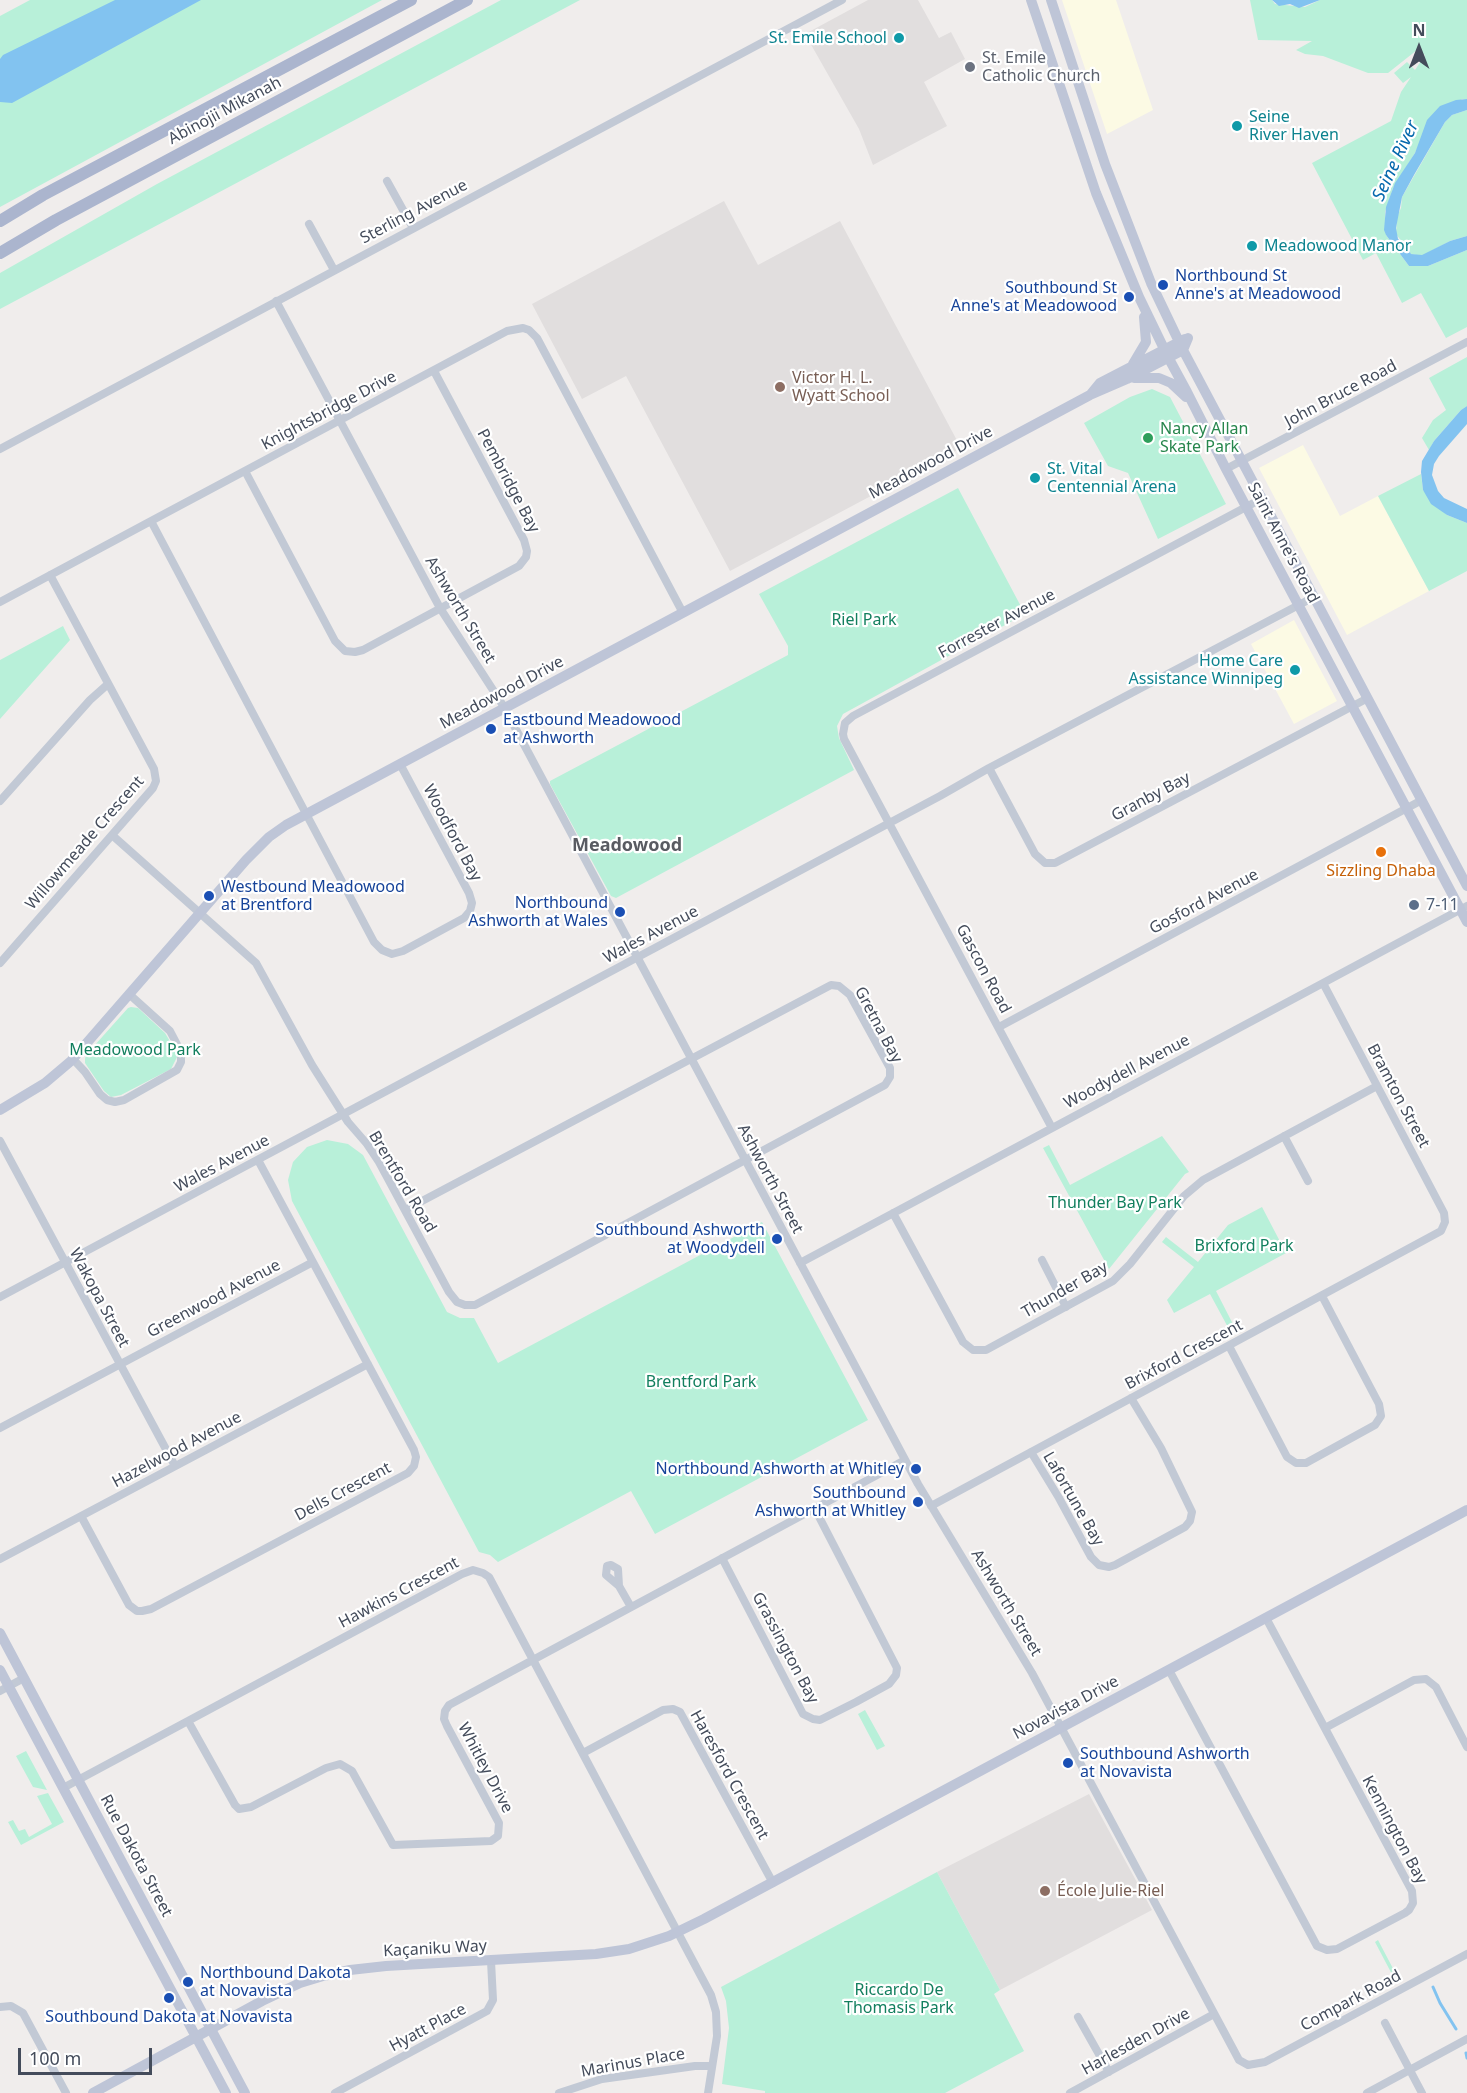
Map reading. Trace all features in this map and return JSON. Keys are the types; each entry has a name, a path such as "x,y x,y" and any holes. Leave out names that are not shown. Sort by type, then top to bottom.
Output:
{"main road":[{"name":"Abinojii Mikanah","path":"0,221 43,195 411,0"},
{"name":"Abinojii Mikanah","path":"0,253 56,220 467,0"},
{"name":"Saint Anne's Road","path":"1031,0 1112,235 1138,297 1226,469 1407,808 1464,908 1467,922"},
{"name":"Saint Anne's Road","path":"1051,0 1096,138 1141,261 1181,346 1467,886"},
{"path":"1080,145 1096,138"},
{"path":"1138,297 1145,323 1146,342 1127,374 1154,377 1171,383 1194,407"},
{"name":"Meadowood Drive","path":"0,1110 45,1083 73,1059 200,913 260,846 278,830 1090,394 1100,383 1127,374 1181,346"},
{"path":"1351,703 1366,695"},
{"name":"Novavista Drive","path":"678,1932 1467,1510"},
{"name":"Rue Dakota Street","path":"0,1633 78,1780 203,2033 226,2093"},
{"name":"Rue Dakota Street","path":"0,1670 4,1688 203,2033 245,2093"},
{"name":"Kaçaniku Way","path":"203,2033 294,1986 334,1973 386,1966 618,1951 657,1941 678,1932"},
{"path":"93,2093 203,2033"}],"street":[{"name":"Sterling Avenue","path":"0,449 842,0"},
{"path":"387,181 413,228"},
{"path":"309,224 333,270"},
{"name":"Ashworth Street","path":"276,301 440,608 505,709 905,1460 1030,1670 1239,2060 1246,2065"},
{"name":"Knightsbridge Drive","path":"0,602 434,370 513,329 522,328 534,334 683,613"},
{"name":"John Bruce Road","path":"1226,469 1467,342"},
{"name":"Pembridge Bay","path":"245,471 335,641 340,648 351,652 358,652 519,566 526,557 524,540 434,370"},
{"name":"Forrester Avenue","path":"891,823 844,739 845,723 848,719 1263,498"},
{"path":"151,521 306,814"},
{"name":"Willowmeade Crescent","path":"0,963 153,788 156,781 155,772 50,575"},
{"name":"Wales Avenue","path":"0,1297 891,823 988,768 1314,597"},
{"path":"0,801 90,700 108,684"},
{"name":"Granby Bay","path":"988,768 1035,854 1045,863 1055,863 1351,703"},
{"name":"Woodford Bay","path":"306,814 374,942 387,953 403,951 464,918 470,911 472,903 469,893 400,764"},
{"name":"Gosford Avenue","path":"999,1027 1422,800"},
{"name":"Gascon Road","path":"891,823 1052,1128"},
{"name":"Brentford Road","path":"112,835 256,963 312,1065 343,1114 372,1152 449,1292 457,1302 471,1306 745,1161"},
{"name":"Woodydell Avenue","path":"800,1263 1464,908"},
{"name":"Bramton Street","path":"1323,983 1444,1213 1445,1222"},
{"name":"Gretna Bay","path":"691,1060 831,985 839,986 850,995 890,1068 890,1077 885,1085 745,1161"},
{"path":"73,1059 100,1094 107,1100 115,1102 124,1100 177,1070 180,1065 181,1052 170,1031 129,994"},
{"path":"405,1210 691,1060"},
{"name":"Thunder Bay","path":"893,1213 959,1336 970,1349 986,1350 1106,1286 1124,1270 1195,1185 1377,1086"},
{"path":"1284,1136 1308,1181"},
{"name":"Wakopa Street","path":"0,1141 175,1466"},
{"name":"Dells Crescent","path":"81,1516 126,1601 137,1611 151,1609 411,1471 416,1457 414,1450 258,1160"},
{"name":"Brixford Crescent","path":"931,1506 1438,1234 1445,1222"},
{"path":"1042,1260 1066,1307"},
{"name":"Greenwood Avenue","path":"0,1428 313,1262"},
{"path":"1229,1346 1287,1457 1296,1463 1306,1463 1375,1425 1381,1416 1379,1404 1322,1296"},
{"name":"Hazelwood Avenue","path":"0,1559 368,1364"},
{"name":"Lafortune Bay","path":"1031,1452 1091,1557 1099,1565 1109,1567 1115,1565 1185,1527 1190,1521 1192,1512 1161,1448 1131,1398"},
{"name":"Whitley Drive","path":"188,1721 239,1809 251,1807 326,1768 340,1764 352,1771 393,1845 491,1841 498,1836 499,1823 444,1719 449,1705 905,1460"},
{"name":"Grassington Bay","path":"722,1558 803,1714 820,1720 848,1706 889,1684 896,1675 897,1668 815,1509"},
{"name":"Hawkins Crescent","path":"63,1788 468,1571 480,1571 489,1577 708,1989 714,2004 717,2036 708,2093"},
{"path":"619,1586 631,1607"},
{"name":"Kennington Bay","path":"1169,1670 1315,1943 1321,1948 1332,1950 1405,1913 1412,1906 1414,1899 1412,1891 1266,1618"},
{"path":"4,1688 24,1678"},
{"path":"1325,1728 1414,1680 1426,1678 1436,1687 1467,1747"},
{"name":"Haresford Crescent","path":"583,1753 663,1710 673,1709 680,1712 772,1883"},
{"name":"Compark Road","path":"1246,2065 1265,2062 1467,1954"},
{"name":"Hyatt Place","path":"335,2093 487,2011 493,2000 491,1961"},
{"path":"0,2007 11,2006 23,2013 66,2093"},
{"name":"Harlesden Drive","path":"1070,2093 1214,2014"},
{"path":"1078,2018 1108,2072"},
{"path":"1385,2023 1422,2093"},
{"path":"1367,2093 1467,2039"},
{"name":"Marinus Place","path":"560,2093 602,2079 695,2066 712,2066"}],"shaded area":[{"path":"868,0 918,0 939,38 951,32 965,59 924,82 947,126 873,165 859,129 805,34"},
{"path":"1062,0 1116,0 1153,110 1107,134"},
{"name":"Victor H. L. Wyatt School","path":"724,201 758,265 840,221 961,448 730,571 626,376 582,399 532,304"},
{"path":"1303,445 1340,516 1378,496 1429,591 1347,635 1259,468"},
{"path":"1294,620 1337,701 1294,724 1251,644"},
{"name":"École Julie-Riel","path":"1089,1794 1152,1910 1000,1990 937,1872"}],"green space":[{"path":"30,0 382,0 0,207 0,16"},
{"path":"501,0 580,0 0,309 0,273 157,184"},
{"path":"1250,0 1272,0 1275,4 1305,7 1320,0 1467,0 1467,99 1462,99 1421,140 1393,188 1385,212 1386,235 1409,266 1428,266 1467,250 1467,327 1446,338 1421,293 1402,303 1376,253 1363,260 1312,163 1391,121 1401,92 1411,77 1403,83 1394,73 1407,62 1415,70 1425,55 1417,50 1388,73 1368,73 1323,56 1305,54 1296,50 1312,41 1258,40"},
{"path":"1467,110 1467,236 1450,241 1422,256 1411,254 1396,234 1402,197 1445,122 1452,115"},
{"path":"1467,357 1467,406 1434,441 1429,450 1422,438 1433,420 1446,410 1429,378"},
{"path":"1152,389 1170,397 1226,504 1158,539 1128,473 1108,466 1084,423 1130,397"},
{"path":"1421,474 1423,490 1447,515 1467,523 1467,571 1429,591 1378,496"},
{"name":"Riel Park","path":"958,488 1025,614 843,714 837,726 839,738 854,770 616,898 611,896 550,781 788,655 788,646 759,594"},
{"path":"63,626 70,640 0,719 0,660"},
{"name":"Meadowood Park","path":"131,1007 138,1008 165,1033 177,1057 171,1069 121,1095 111,1097 104,1091 85,1063 85,1059 86,1055"},
{"name":"Thunder Bay Park","path":"1162,1136 1189,1172 1185,1174 1109,1269 1043,1148 1049,1145 1070,1185"},
{"name":"Brentford Park","path":"327,1140 348,1144 363,1155 447,1312 460,1318 474,1318 498,1363 762,1222 868,1420 655,1534 631,1491 498,1562 490,1555 479,1552 292,1201 288,1180 293,1162 307,1147"},
{"name":"Brixford Park","path":"1262,1207 1286,1253 1216,1291 1235,1328 1230,1331 1210,1294 1174,1313 1167,1300 1194,1267 1162,1242 1166,1237 1198,1262 1228,1225"},
{"path":"865,1710 885,1746 877,1750 858,1714"},
{"path":"26,1751 47,1790 33,1787 16,1756"},
{"path":"48,1793 64,1822 21,1845 8,1822 13,1820 19,1831 25,1829 29,1837 52,1824 37,1796"},
{"name":"Riccardo De Thomasis Park","path":"937,1872 1000,1990 994,1994 1024,2051 945,2093 765,2093 765,2091 722,2084 729,2028 726,2001 721,1987"},
{"path":"1378,1940 1398,1978 1395,1980 1375,1942"}],"water":[{"path":"115,0 201,0 12,103 0,102 0,59 3,55"},
{"path":"1272,0 1320,0 1299,8 1290,4 1279,6"},
{"name":"Seine River","path":"1467,99 1467,110 1452,115 1445,122 1414,175 1402,197 1396,228 1398,239 1406,245 1411,254 1422,255 1450,241 1467,236 1467,250 1428,266 1409,266 1384,230 1386,207 1395,183 1415,153 1427,120 1440,106"},
{"path":"1467,406 1467,424 1439,456 1434,464 1432,475 1438,491 1444,498 1467,509 1467,523 1447,515 1431,504 1423,490 1421,472 1422,461 1434,441"}],"waterway":[{"path":"1433,1987 1456,2029"},
{"path":"1466,2053 1467,2058"}],"place":[{"name":"St. Emile School","path":"899,38"},
{"name":"St. Emile Catholic Church","path":"970,67"},
{"name":"Seine River Haven","path":"1237,126"},
{"name":"Meadowood Manor","path":"1252,246"},
{"name":"Northbound St Anne's at Meadowood","path":"1163,285"},
{"name":"Southbound St Anne's at Meadowood","path":"1129,297"},
{"name":"Victor H. L. Wyatt School","path":"780,387"},
{"name":"Nancy Allan Skate Park","path":"1148,438"},
{"name":"St. Vital Centennial Arena","path":"1035,478"},
{"name":"Home Care Assistance Winnipeg","path":"1295,670"},
{"name":"Eastbound Meadowood at Ashworth","path":"491,729"},
{"name":"Sizzling Dhaba","path":"1381,852"},
{"name":"Westbound Meadowood at Brentford","path":"209,896"},
{"name":"7-11","path":"1414,905"},
{"name":"Northbound Ashworth at Wales","path":"620,912"},
{"name":"Southbound Ashworth at Woodydell","path":"777,1239"},
{"name":"Northbound Ashworth at Whitley","path":"916,1469"},
{"name":"Southbound Ashworth at Whitley","path":"918,1502"},
{"name":"Southbound Ashworth at Novavista","path":"1068,1763"},
{"name":"École Julie-Riel","path":"1045,1891"},
{"name":"Northbound Dakota at Novavista","path":"188,1982"},
{"name":"Southbound Dakota at Novavista","path":"169,1998"}],"district":[{"name":"Meadowood","path":"627,846"}]}
